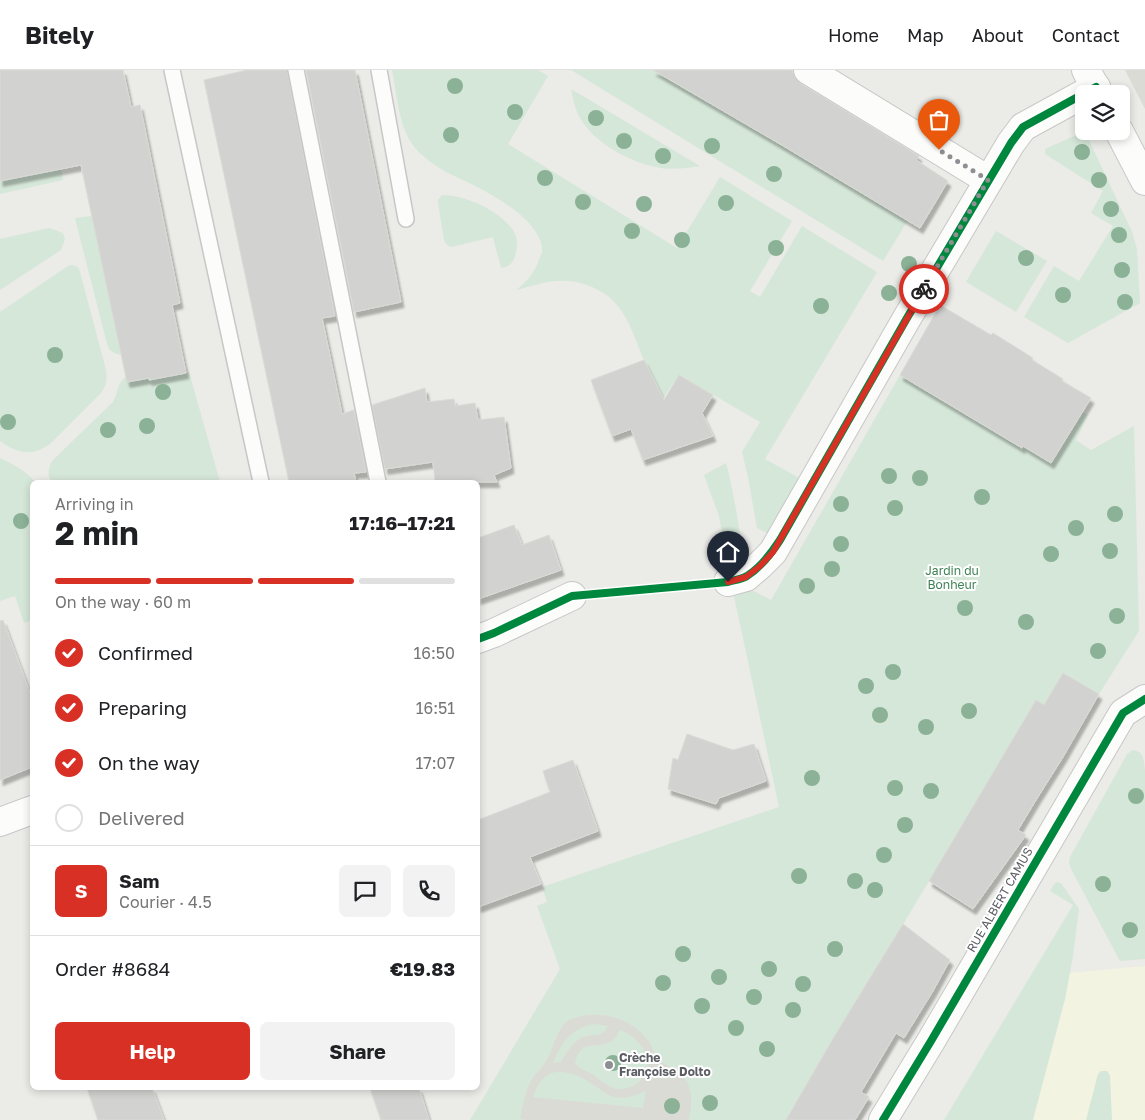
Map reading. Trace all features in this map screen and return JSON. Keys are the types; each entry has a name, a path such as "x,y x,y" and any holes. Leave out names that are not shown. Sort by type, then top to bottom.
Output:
{"street":[{"path":"808,70 988,180"},
{"path":"728,582 746,577 773,552 1011,142 1024,127 1094,84"},
{"path":"1124,140 1145,181"},
{"path":"480,638 572,596"},
{"name":"RUE ALBERT CAMUS","path":"882,1120 931,1041 1122,713 1145,699"},
{"path":"0,822 30,811"}],"lane":[{"path":"172,70 260,480"},
{"path":"296,70 378,480"},
{"path":"379,70 406,219"}],"shaded area":[{"path":"1125,70 1145,70 1145,109"},
{"path":"1145,966 1145,1120 949,1120 1036,976"},
{"name":"Crèche Françoise Dolto","path":"574,985 679,1047 702,1120 493,1120"}],"green space":[{"path":"392,70 538,70 548,76 508,144 677,248 720,177 792,221 750,291 760,297 802,226 877,272 765,459 812,485 780,540 757,528 742,452 760,422 679,375 663,398 648,369 626,317 612,300 592,287 575,282 553,281 516,290 532,273 542,253 537,233 530,224 510,207 490,194 436,166 414,147 400,116"},
{"path":"571,70 653,70 908,220 883,261"},
{"path":"571,89 700,166 676,169 661,168 639,162 616,151 595,136 580,118"},
{"path":"1075,136 1075,140 1089,140 1132,232 1137,249 1140,303 1068,343 1024,317 1054,266 1079,281 1113,226 1091,213 1103,191 1045,154 1047,148"},
{"path":"61,169 63,180 0,194 0,181"},
{"path":"442,195 462,198 483,206 510,226 517,242 513,261 506,267 501,268 493,237 451,247 446,244 438,203"},
{"path":"92,216 121,355 112,352 107,344 75,218"},
{"path":"49,228 63,233 65,239 61,250 0,290 0,239"},
{"path":"996,231 1047,261 1016,312 966,282"},
{"path":"72,265 80,270 106,370 105,385 101,393 51,443 32,452 19,451 0,441 0,312"},
{"path":"189,372 219,480 51,480 49,472 52,461 113,402 123,379 126,377 128,382 149,378 149,380"},
{"name":"Jardin du Bonheur","path":"900,375 1051,463 1083,412 1088,415 1076,440 1091,450 1134,426 1139,631 1099,694 1064,673 1044,705 1036,700 786,1120 689,1120 691,1094 687,1082 675,1070 658,1059 649,1041 625,1021 607,1016 587,1015 566,1022 561,1028 547,1059 533,1077 524,1098 520,1119 527,1120 470,1120 560,969 537,906 547,902 542,887 779,807 734,596 752,590 771,600"},
{"path":"0,458 23,471 33,480 30,480 30,621 24,623 15,596 0,601"},
{"path":"726,463 736,509 741,547 738,556 728,563 719,516 704,475"},
{"path":"1133,750 1141,754 1144,760 1145,771 1145,959 1120,961 1069,862 1127,754"},
{"path":"1057,882 1061,883 1079,909 1065,999 1033,1120 944,1120 1073,905 1050,891"},
{"path":"588,1025 608,1026 603,1033 579,1039 570,1048 561,1062 553,1063 564,1042 574,1032"},
{"path":"620,1030 630,1035 639,1043 646,1055 647,1068 646,1074 636,1084 620,1089 602,1082 575,1063 581,1050 585,1047 607,1043 613,1040"},
{"path":"1101,1071 1107,1071 1110,1075 1112,1120 1086,1120 1098,1074"},
{"path":"555,1072 578,1076 615,1097 629,1097 646,1091 643,1108 533,1097 541,1082"}],"building":[{"path":"0,70 123,70 131,107 140,105 180,303 172,305 186,373 127,382 81,165 0,181"},
{"path":"247,70 287,70 335,316 322,318 342,414 354,410 366,472 354,473 356,480 289,480 204,80"},
{"path":"306,70 355,70 401,302 354,312"},
{"path":"653,70 792,70 795,78 800,83 919,156 916,160 948,181 920,228"},
{"path":"940,305 991,335 993,333 1033,358 1032,360 1063,379 1062,381 1091,398 1051,463 1023,446 1022,448 900,375"},
{"path":"644,360 664,400 679,375 713,395 702,413 713,436 643,460 631,429 612,436 591,380"},
{"path":"425,388 427,402 454,399 455,406 475,403 478,420 504,417 511,468 494,475 497,482 435,480 433,462 385,469 372,405"},
{"path":"514,525 522,545 549,535 561,570 480,598 480,537"},
{"path":"3,620 30,693 30,768 0,780 0,621"},
{"path":"1063,673 1099,694 1018,830 1026,835 973,909 929,881 1036,700 1044,705"},
{"path":"687,734 733,750 754,744 766,781 719,798 716,804 668,789 673,758 678,760"},
{"path":"573,760 598,831 530,857 541,884 480,906 480,819 550,792 543,771"},
{"path":"903,924 950,960 933,991 904,1038 896,1033 861,1092 869,1097 855,1120 786,1120 834,1037"},
{"path":"88,1090 153,1090 164,1120 98,1120"},
{"path":"371,1090 420,1090 429,1120 381,1120"}],"cycle path":[{"path":"480,638 572,596 728,582 745,577 757,569 780,540 907,318 1011,143 1023,127 1075,99"},
{"path":"883,1120 1123,713 1145,699"}],"way so far":[{"path":"924,289 988,180 939,150"}],"place":[{"name":"Crèche Françoise Dolto","path":"609,1065"}],"route":[{"path":"728,582 746,577 773,552 924,289"}]}
